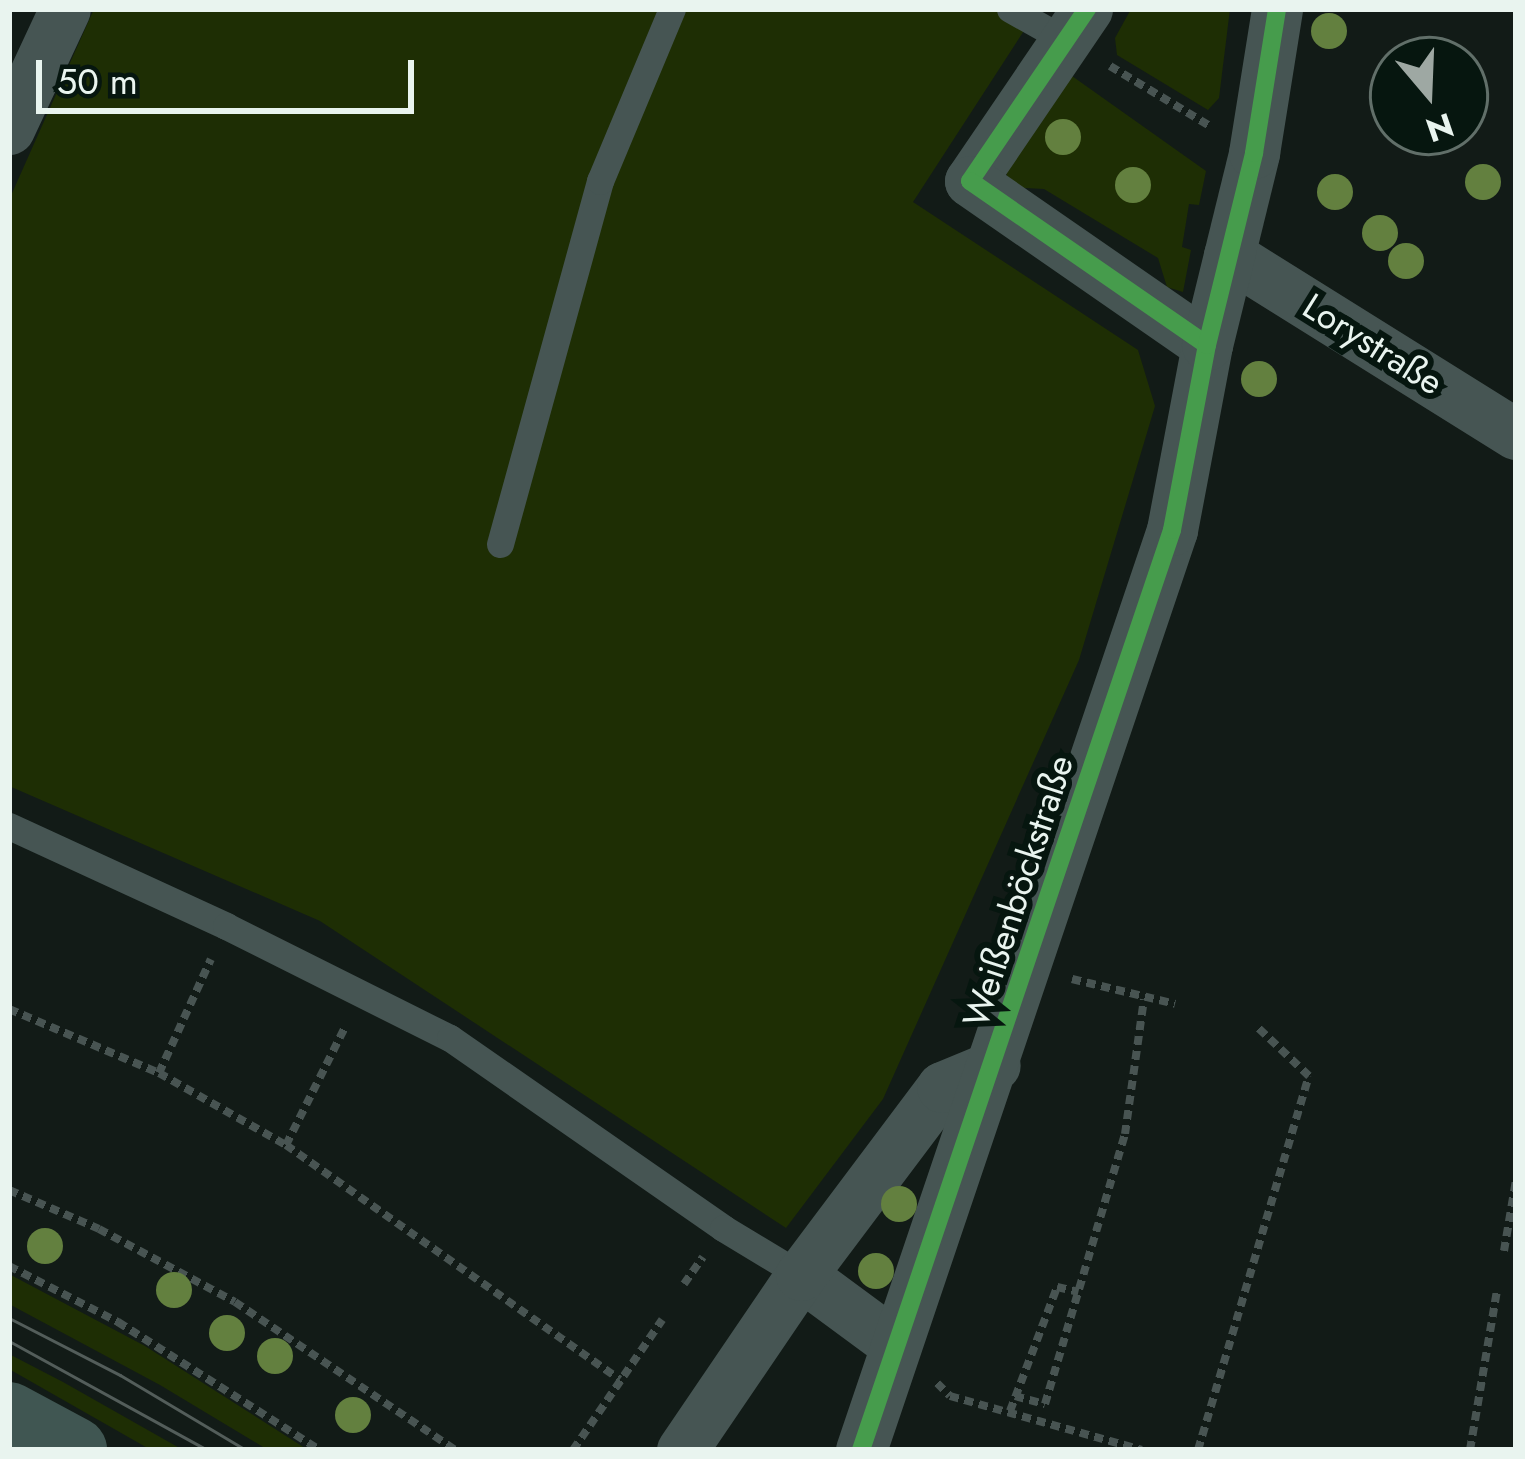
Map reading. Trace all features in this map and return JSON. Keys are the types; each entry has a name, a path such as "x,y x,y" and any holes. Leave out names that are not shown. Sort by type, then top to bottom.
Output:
{"main road":[{"path":"9,1415 74,1450"}],"street":[{"path":"9,129 65,9"},
{"name":"Weißenböckstraße","path":"861,1450 995,1065 1172,530 1207,344 1254,153 1276,9"},
{"path":"1077,25 970,181 1207,344"},
{"name":"Lorystraße","path":"1229,255 1516,434"},
{"name":"Weißenböckstraße","path":"682,1450 801,1275 942,1088 995,1065"},
{"path":"801,1275 896,1345"}],"lane":[{"path":"500,544 600,181 672,9"},
{"path":"1010,9 1077,25"},
{"path":"9,826 226,926 450,1038 723,1228 801,1275"}],"path":[{"path":"1077,25 1224,134"},
{"path":"159,1072 226,926"},
{"path":"1027,968 1175,1004"},
{"path":"286,1145 362,994"},
{"path":"1015,1396 1045,1404 1126,1134 1144,999"},
{"path":"9,1009 159,1072 286,1145 620,1380"},
{"path":"1198,1450 1309,1076 1256,1025"},
{"path":"1504,1251 1516,1180"},
{"path":"9,1190 99,1229 235,1302 455,1450"},
{"path":"9,1266 118,1322 320,1450"},
{"path":"1010,1411 1057,1287 1078,1292"},
{"path":"1470,1450 1497,1291"},
{"path":"573,1450 662,1320"},
{"path":"896,1345 950,1396 1114,1446 1142,1450"}],"green space":[{"path":"94,9 1038,9 913,202 1138,350 1155,406 1079,660 883,1099 786,1228 320,921 9,786 9,200"},
{"path":"1131,9 1230,9 1219,98 1208,110 1117,55 1115,38"},
{"path":"1072,76 1206,171 1199,205 1189,204 1182,247 1191,250 1183,292 1167,287 1158,258 1044,189 1009,187 1006,171 1061,79"},
{"path":"9,1274 145,1346 308,1450 268,1450 9,1304"},
{"path":"9,1354 183,1450 151,1450 9,1369"}],"tram line":[{"path":"9,1318 120,1375 246,1450"},
{"path":"9,1341 207,1450"}],"cycle path":[{"path":"1087,9 970,181 1207,345"},
{"path":"861,1450 1172,530 1207,345 1254,153 1277,9"}]}
